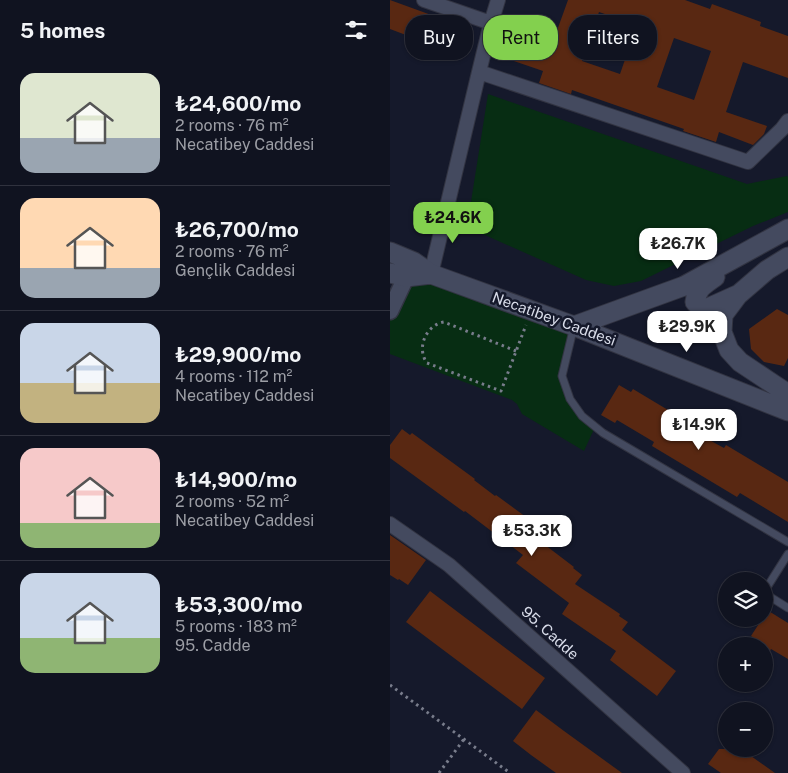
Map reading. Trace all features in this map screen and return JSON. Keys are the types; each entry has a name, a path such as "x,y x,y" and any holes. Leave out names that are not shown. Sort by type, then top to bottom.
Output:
{"main road":[{"path":"574,326 684,286 788,229"},
{"path":"738,295 708,308 700,307 695,302 696,294 702,287 755,247"},
{"name":"Necatibey Caddesi","path":"390,252 414,262 431,274 574,326 788,411"},
{"path":"788,257 767,270 738,295 723,315 722,332 729,350 740,362 788,394"},
{"name":"Necatibey Caddesi","path":"398,275 431,274"}],"street":[{"path":"424,0 483,20"},
{"path":"493,15 498,0"},
{"path":"431,274 483,56"},
{"path":"479,72 748,162 788,122"},
{"path":"390,312 398,275"},
{"name":"95. Cadde","path":"390,524 449,565 682,773"}],"lane":[{"path":"574,326 562,376 570,398 582,416 603,433 788,542"},
{"path":"773,578 788,554"},
{"path":"773,598 788,608"}],"path":[{"path":"516,351 444,322 437,323 428,331 422,350 427,363 501,391 532,310"},
{"path":"390,685 510,773"},
{"path":"439,773 464,739"}],"green space":[{"path":"488,94 747,184 787,176 788,212 753,226 641,281 614,286 586,280 467,227"},
{"path":"431,274 574,326 562,376 570,399 595,427 584,451 522,414 517,404 512,400 390,354 390,311 406,277"}],"building":[{"path":"390,0 431,15 405,15 405,35 390,29"},
{"path":"568,0 685,0 710,9 712,4 761,22 760,26 788,36 788,78 743,62 726,112 767,126 764,134 753,145 719,132 716,142 572,90 571,94 539,83 543,71 511,60 558,60 558,28","holes":["674,38 711,51 694,100 657,87"]},
{"path":"777,309 788,315 788,358 784,366 764,362 751,349 749,329"},
{"path":"619,385 631,392 633,389 703,431 701,435 724,448 726,445 788,482 788,522 740,493 737,497 652,446 654,442 617,420 615,423 601,415"},
{"path":"402,429 410,435 412,433 526,517 533,525 528,532 582,575 575,584 620,614 619,616 628,622 622,630 676,671 657,696 610,660 616,651 562,614 569,603 516,563 523,555 390,458 390,445"},
{"path":"390,535 426,560 408,585 390,575"},
{"path":"430,591 545,678 522,709 406,622"},
{"path":"773,614 788,623 788,659 773,650 773,637 751,636 757,627 773,627"},
{"path":"536,710 622,773 556,773 531,755 513,741"},
{"path":"718,750 718,757 752,757 775,773 721,773 708,764"}]}
